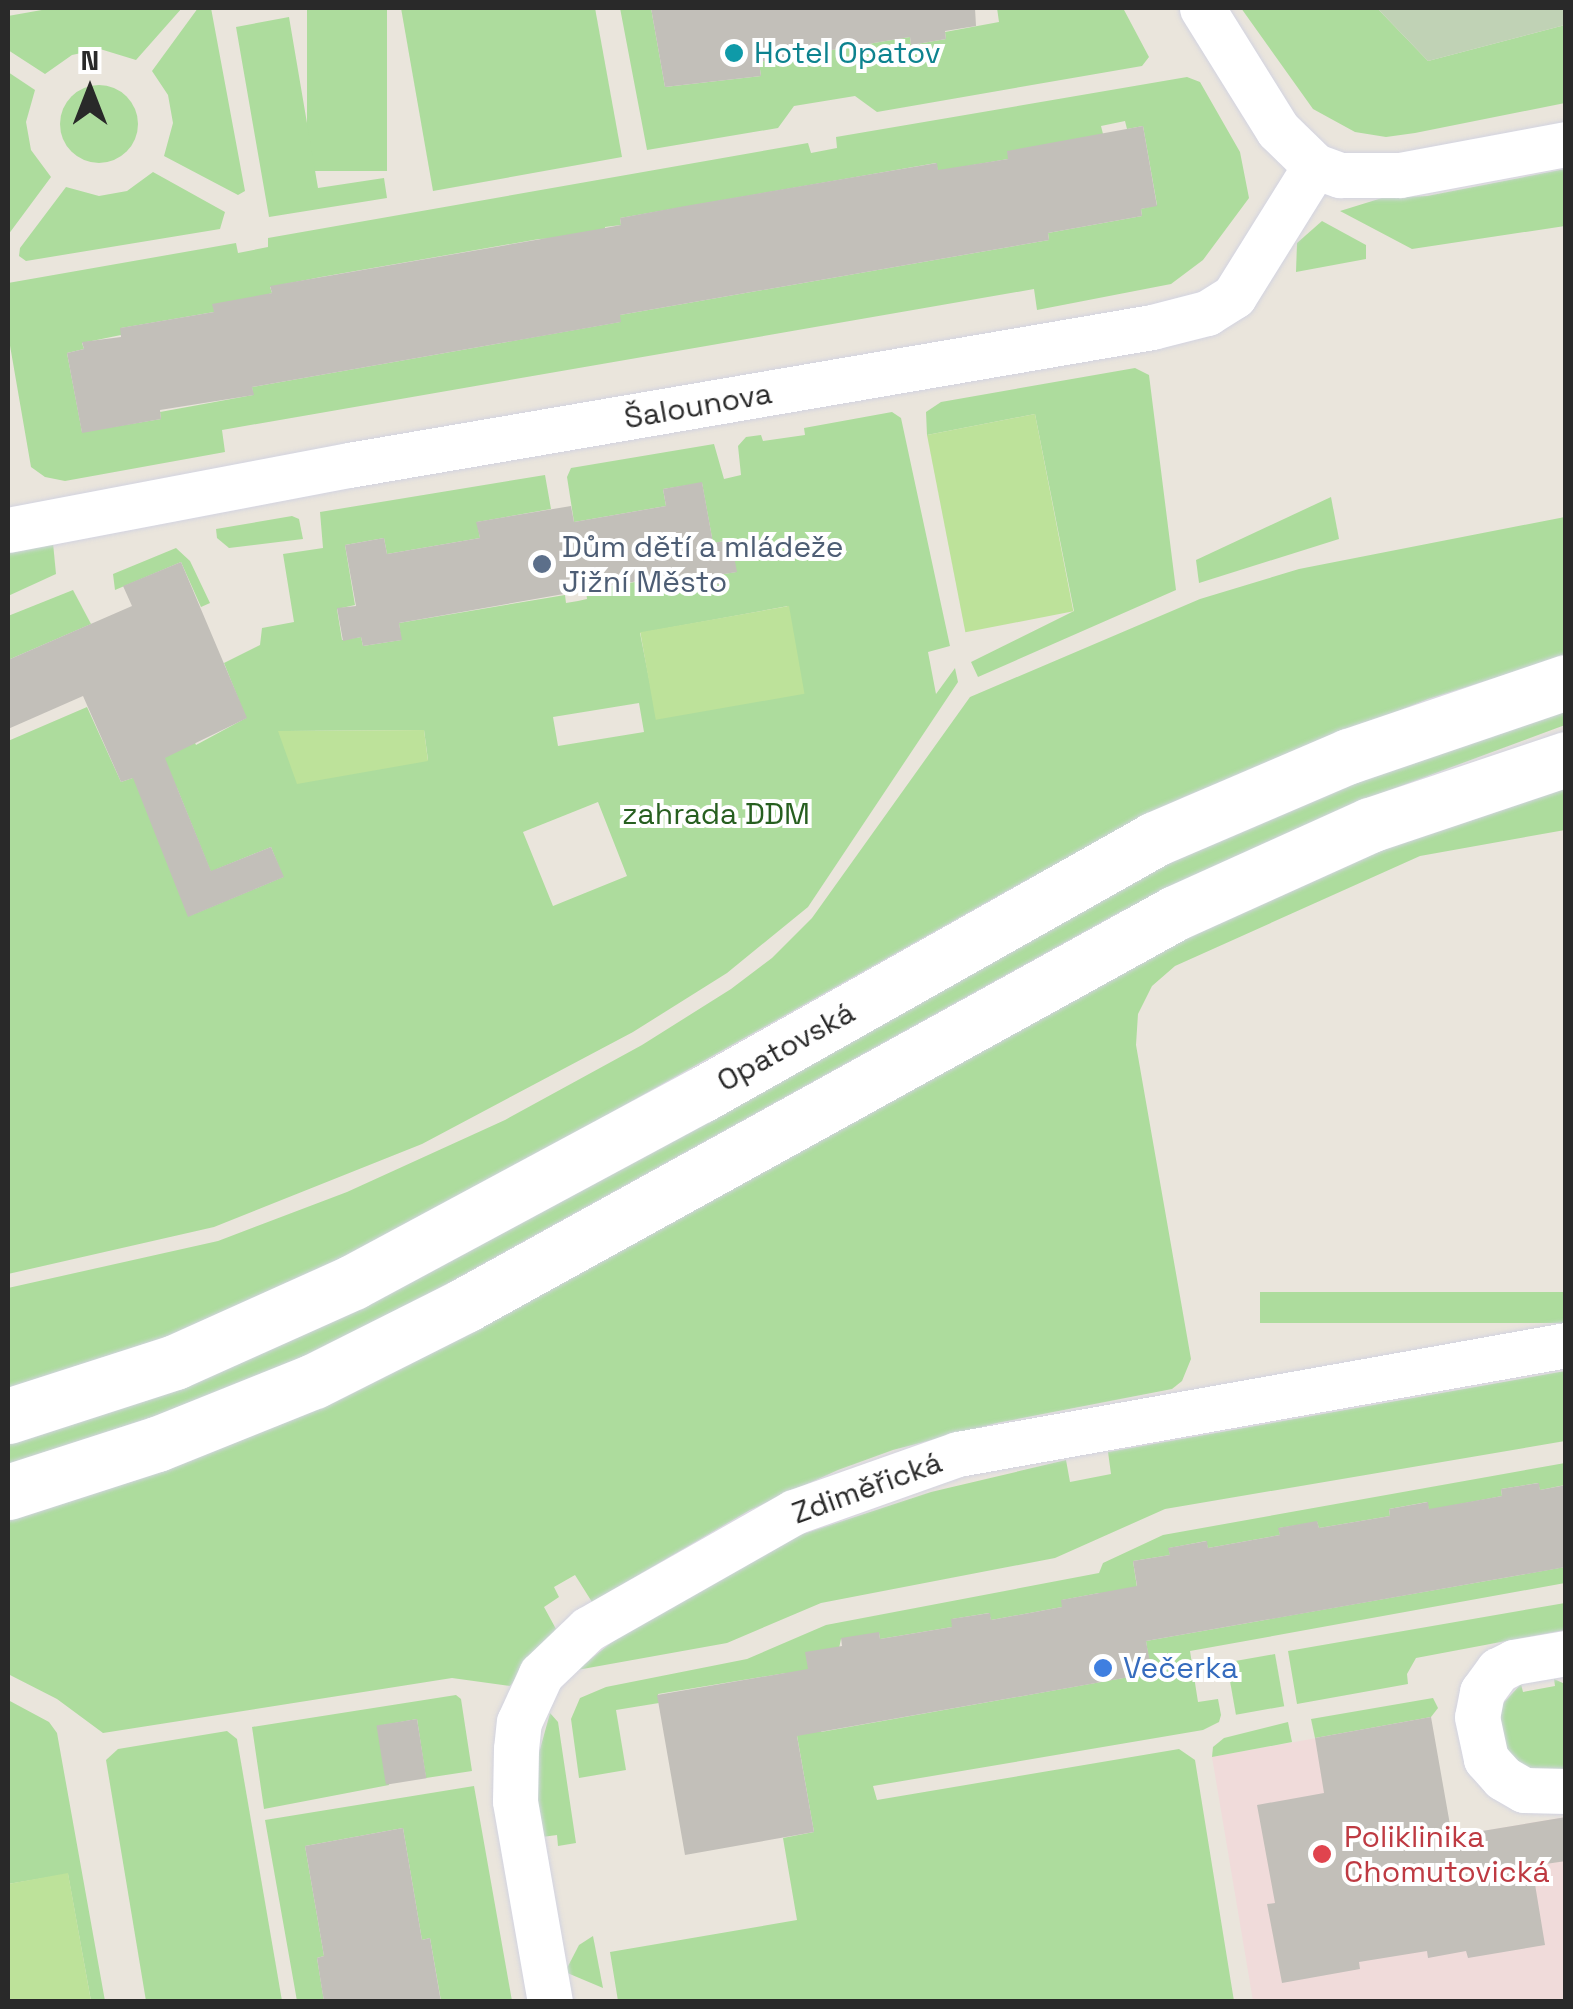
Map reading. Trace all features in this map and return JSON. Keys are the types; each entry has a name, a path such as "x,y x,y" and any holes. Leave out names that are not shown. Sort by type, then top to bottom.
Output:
{"main road":[{"name":"Opatovská","path":"8,1416 175,1362 353,1282 701,1095 1155,839 1349,756 1566,682"},
{"path":"8,1492 188,1432 364,1357 1175,913 1370,825 1566,759"}],"street":[{"path":"1202,8 1278,130 1315,166 1340,176 1400,176 1566,144"},
{"name":"Šalounova","path":"8,530 349,465 1114,334 1208,312 1234,296 1315,166"},
{"name":"Zdiměřická","path":"550,2002 515,1800 516,1749 519,1722 541,1674 588,1630 794,1512 958,1454 1566,1345"},
{"path":"1566,1653 1514,1662 1498,1670 1482,1692 1478,1718 1486,1759 1503,1778 1524,1790 1566,1791"}],"shaded area":[{"name":"Poliklinika Chomutovická","path":"1431,1717 1422,1885 1471,1833 1565,1817 1565,2001 1253,2001 1212,1757"}],"green space":[{"path":"53,8 182,8 136,60 100,49 72,55 45,74 8,50 8,16"},
{"path":"198,8 211,8 245,191 238,195 164,156 173,123 168,95 152,71"},
{"path":"307,8 387,8 387,171 307,171"},
{"path":"401,8 595,8 622,157 433,191"},
{"path":"620,8 651,8 665,87 761,76 759,62 910,37 911,45 946,39 945,32 999,22 997,8 1123,8 1149,57 1142,66 877,112 855,96 794,106 778,128 647,150"},
{"path":"1241,8 1377,8 1428,61 1565,25 1565,103 1415,133 1386,137 1355,132 1313,109"},
{"path":"1377,8 1565,8 1565,25 1428,61"},
{"path":"289,17 318,188 384,178 387,198 269,217 236,27"},
{"path":"8,72 35,90 26,122 31,150 51,177 8,235"},
{"path":"1187,77 1200,82 1240,152 1249,198 1203,260 1171,284 1037,310 1034,289 222,430 225,452 65,481 45,477 31,467 8,334 8,283 236,243 238,253 268,247 268,238 808,143 811,153 837,148 836,137","holes":["1125,121 1127,129 1143,126 1157,205 1141,209 1142,216 1048,233 1049,240 620,315 620,322 252,387 253,395 160,412 161,419 82,432 67,353 84,349 82,343 121,335 121,328 214,312 272,293 270,287 539,239 606,236 605,227 621,225 620,218 936,163 938,171 1008,159 1103,134 1101,126"]},
{"path":"91,85 107,85 132,102 138,124 132,146 121,157 107,163 91,163 66,146 60,132 60,116 77,91"},
{"path":"1565,169 1565,226 1412,249 1340,211 1382,198 1427,196"},
{"path":"153,172 225,212 220,229 26,261 19,256 20,248 66,187 99,196 127,191"},
{"path":"1322,221 1366,245 1366,259 1296,272 1297,243"},
{"path":"1135,368 1149,375 1176,590 978,677 971,662 1074,611 1035,414 927,435 926,412 941,402"},
{"name":"zahrada DDM","path":"892,412 901,418 950,646 928,652 936,694 955,668 958,682 808,907 727,973 633,1032 422,1144 214,1227 8,1274 8,741 87,707 121,782 150,772 190,732 196,745 246,718 224,663 260,645 262,628 294,622 283,554 323,548 320,512 545,475 551,509 477,522 480,538 387,554 384,538 345,545 355,605 337,609 342,640 361,637 363,646 401,640 399,623 565,595 566,603 578,601 587,599 586,591 678,574 681,591 719,584 718,575 736,572 731,540 713,543 702,483 663,489 666,506 574,522 567,477 571,468 714,444 724,479 741,475 738,446 746,437 761,435 763,441 805,435 804,428","holes":["788,606 657,719 640,633","639,703 644,732 558,746 553,717","424,730 428,760 279,732","177,788 223,902 189,916","598,802 627,876 553,906 523,832","271,847 283,877 228,900 217,869"]},
{"path":"1035,414 1073,611 965,632 927,435"},
{"path":"1331,497 1339,539 1199,583 1196,560"},
{"path":"292,516 299,519 303,539 229,548 217,538 216,529"},
{"path":"1565,517 1565,656 1428,699 1184,797 1023,882 357,1255 204,1325 8,1388 8,1288 218,1241 347,1192 505,1120 642,1045 731,989 772,958 812,918 970,697 1200,599 1299,569"},
{"path":"53,543 56,574 8,596 8,551"},
{"path":"176,548 190,561 210,603 201,607 181,562 115,590 113,574"},
{"path":"73,590 91,624 8,660 8,616"},
{"path":"789,606 804,694 656,720 640,632"},
{"path":"1565,706 1565,725 1371,797 1120,912 367,1328 218,1395 8,1465 8,1443 86,1418 1199,848 1369,774"},
{"path":"424,730 428,761 297,784 278,731"},
{"path":"1565,788 1565,830 1420,856 1175,966 1152,986 1138,1014 1136,1045 1191,1359 1182,1381 1172,1389 997,1423 893,1450 838,1470 750,1510 592,1602 575,1575 554,1587 559,1597 544,1607 556,1629 510,1686 452,1678 103,1733 57,1699 8,1674 8,1518 1070,993 1403,836"},
{"path":"1260,1292 1565,1292 1565,1323 1260,1323"},
{"path":"1565,1371 1565,1441 1165,1509 1055,1558 821,1603 727,1643 577,1670 617,1638 800,1535 931,1492 1066,1460 1070,1482 1111,1474 1108,1452"},
{"path":"1565,1463 1565,1485 1540,1490 1538,1483 1501,1489 1502,1496 1429,1510 1427,1502 1389,1509 1390,1516 1319,1528 1317,1522 1279,1528 1280,1535 1208,1548 1206,1541 1169,1548 1170,1555 1133,1561 1138,1594 1099,1593 1062,1600 1062,1607 991,1620 989,1613 952,1619 952,1627 880,1639 879,1633 841,1639 821,1732 1151,1673 1146,1641 1565,1567 1565,1583 1190,1651 1198,1702 1218,1699 1221,1715 1219,1722 1203,1730 873,1786 877,1800 1179,1749 1195,1760 1234,2001 618,2001 610,1952 797,1920 783,1838 814,1832 786,1673 658,1694 659,1703 616,1710 626,1770 579,1778 571,1719 580,1698 606,1687 747,1659 826,1625 1099,1573 1103,1563 1163,1535"},
{"path":"1565,1603 1565,1630 1416,1658 1407,1674 1408,1684 1297,1704 1288,1651"},
{"path":"1275,1654 1284,1706 1236,1715 1227,1663"},
{"path":"1554,1679 1565,1684 1565,1774 1551,1778 1504,1760 1497,1710 1521,1684 1523,1692 1555,1686"},
{"path":"456,1695 461,1699 472,1771 426,1778 417,1719 378,1726 389,1785 264,1809 252,1727"},
{"path":"1433,1698 1438,1708 1431,1717 1315,1738 1311,1719"},
{"path":"8,1700 49,1722 57,1733 105,2001 91,2001 68,1874 8,1884"},
{"path":"550,1713 558,1722 576,1843 558,1846 557,1835 542,1837 537,1798 539,1753"},
{"path":"1288,1722 1292,1742 1212,1757 1213,1747 1224,1738"},
{"path":"227,1731 237,1739 282,2001 146,2001 106,1760 118,1749"},
{"path":"474,1786 512,2001 441,2001 430,1938 422,1940 403,1828 305,1846 324,1956 317,1958 324,2001 297,2001 265,1820"},
{"path":"68,1873 91,2001 8,2001 8,1884"},
{"path":"593,1936 603,1988 565,1972 579,1945"}],"building":[{"name":"Hotel Opatov","path":"651,8 975,8 976,26 945,31 946,39 911,45 910,37 759,62 761,76 665,87"},
{"path":"1143,126 1157,206 1141,209 1142,216 1048,233 1049,240 620,315 621,322 252,387 254,395 160,410 161,419 82,433 67,353 84,349 82,342 121,337 120,328 214,312 212,304 272,293 270,286 621,225 620,218 685,206 937,163 938,170 1008,159 1007,151"},
{"name":"Dům dětí a mládeže Jižní Město","path":"702,482 713,543 731,540 737,572 718,575 720,584 680,591 678,574 399,623 402,640 363,646 361,637 343,641 337,608 356,606 345,545 384,538 387,554 480,538 476,522 571,506 574,522 666,506 663,489"},
{"path":"181,562 247,718 165,758 211,871 271,847 284,877 188,917 133,778 121,782 83,696 8,729 8,660 132,606 123,586"},
{"path":"1539,1483 1540,1490 1566,1485 1566,1567 1146,1641 1152,1673 797,1736 814,1832 685,1855 657,1695 808,1669 805,1652 842,1646 841,1638 879,1632 880,1639 952,1627 951,1619 990,1613 991,1620 1062,1607 1061,1600 1137,1586 1133,1561 1170,1555 1168,1548 1207,1541 1208,1548 1280,1535 1278,1528 1317,1521 1319,1528 1390,1516 1389,1509 1428,1502 1429,1509 1502,1496 1501,1489"},
{"name":"Poliklinika Chomutovická","path":"1431,1717 1452,1836 1566,1817 1566,1861 1532,1866 1545,1945 1468,1958 1466,1951 1428,1958 1427,1951 1359,1962 1360,1969 1282,1983 1267,1904 1275,1903 1257,1805 1324,1793 1315,1738"},
{"path":"417,1719 426,1778 386,1785 377,1725"},
{"path":"403,1828 422,1940 430,1938 441,2002 324,2002 317,1958 324,1956 305,1846"}],"place":[{"name":"Hotel Opatov","path":"734,53"},
{"name":"Dům dětí a mládeže Jižní Město","path":"542,564"},
{"name":"Večerka","path":"1103,1668"},
{"name":"Poliklinika Chomutovická","path":"1322,1854"}]}
